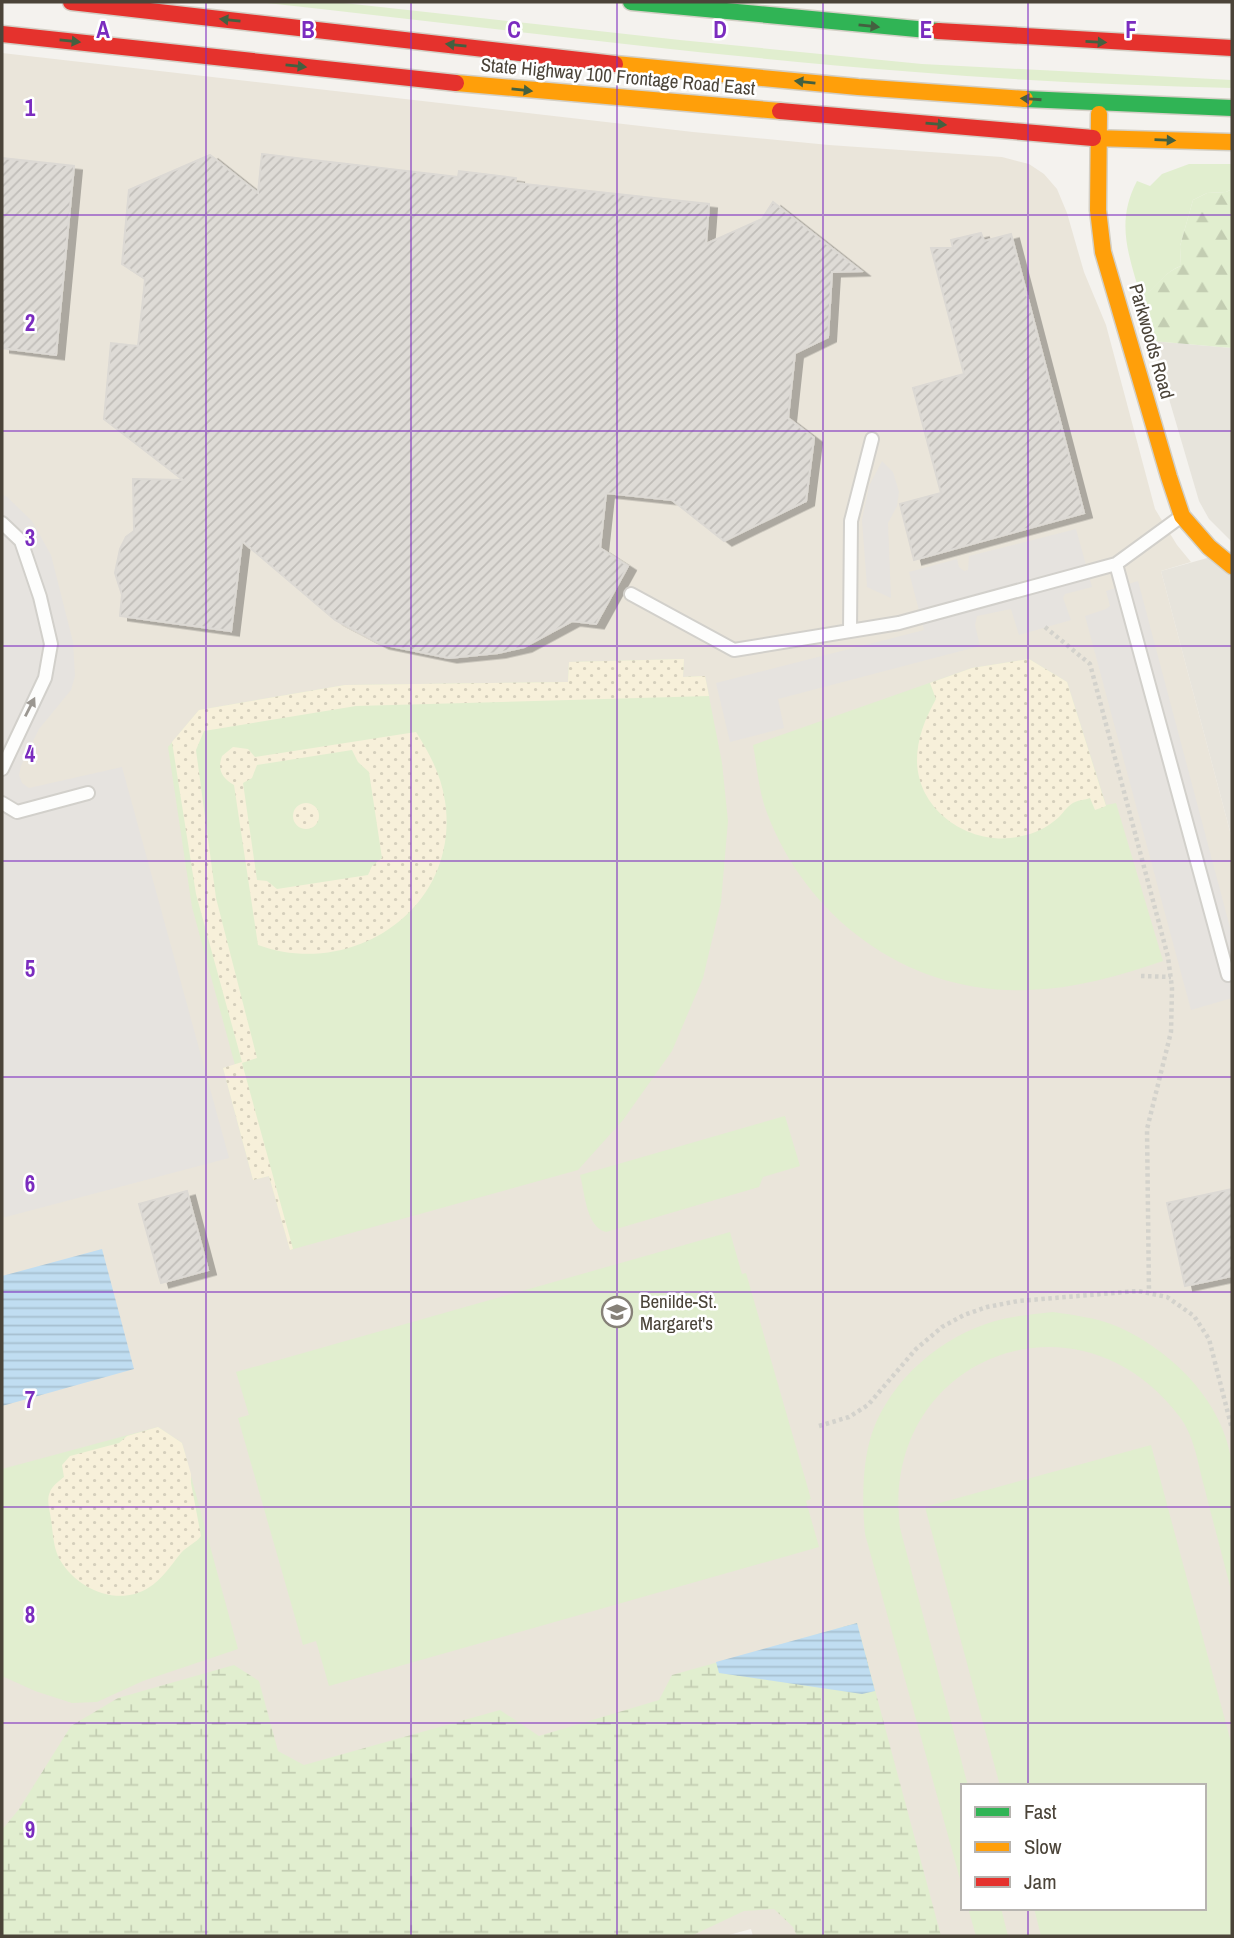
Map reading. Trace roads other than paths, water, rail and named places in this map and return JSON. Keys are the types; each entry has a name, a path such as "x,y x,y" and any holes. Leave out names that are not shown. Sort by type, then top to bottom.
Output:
{"main road":[{"name":"State Highway 100 Frontage Road East","path":"71,2 602,62 844,86 1100,103 1232,108"},
{"path":"631,2 891,28 1232,48"},
{"name":"State Highway 100 Frontage Road East","path":"2,34 523,90 1098,138 1232,142"},
{"name":"Parkwoods Road","path":"1100,103 1098,211 1103,252 1182,516 1209,547 1232,566"}],"lane":[{"path":"850,631 851,521 872,439"},
{"path":"631,594 734,650 899,623 1116,564 1182,516"},
{"path":"2,523 21,541 40,597 51,644 45,678 2,769"},
{"path":"1116,564 1228,975"},
{"path":"2,803 17,812 88,793"}],"water":[{"path":"102,1249 134,1369 2,1406 2,1276"},
{"path":"857,1623 875,1691 862,1694 719,1673 716,1662"}],"place":[{"name":"Benilde-St. Margaret's","path":"617,1312"}]}
